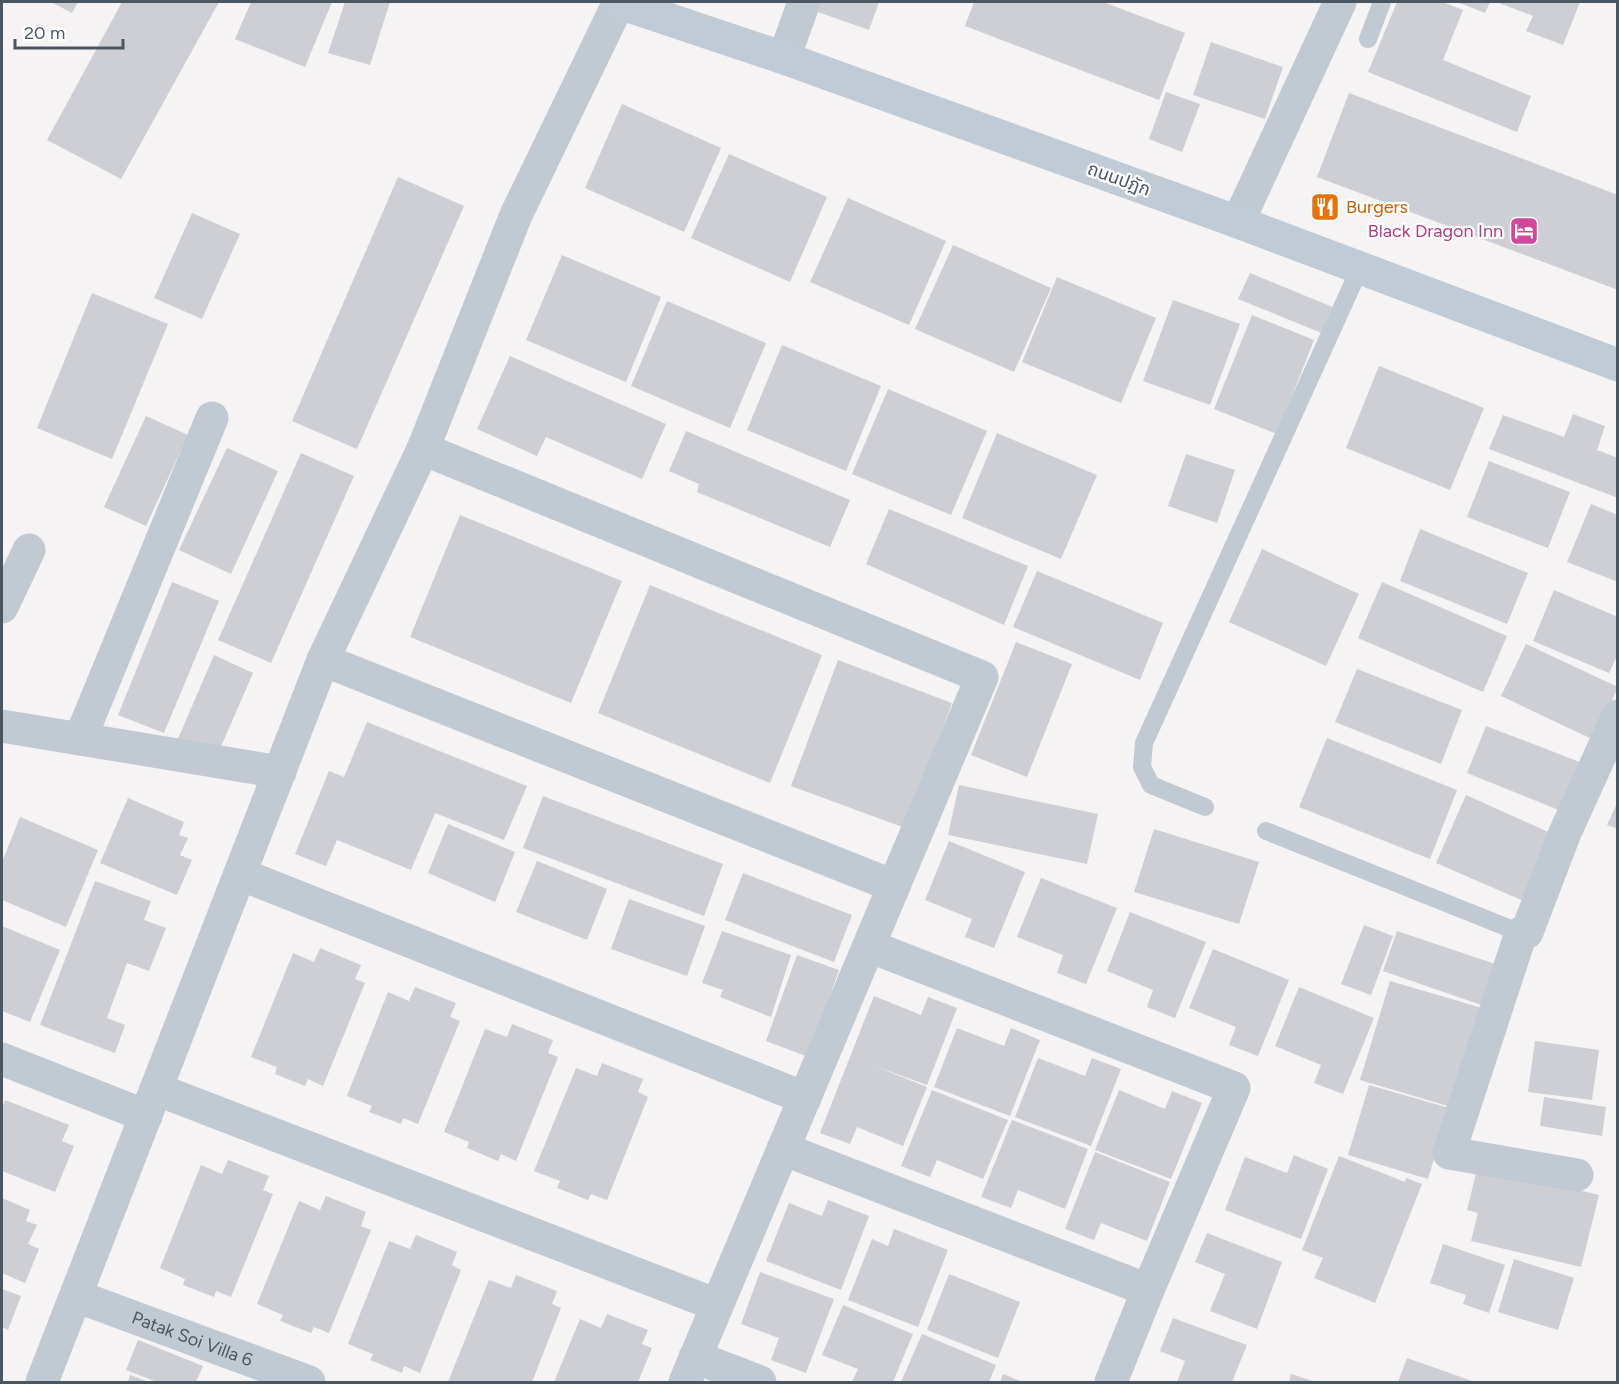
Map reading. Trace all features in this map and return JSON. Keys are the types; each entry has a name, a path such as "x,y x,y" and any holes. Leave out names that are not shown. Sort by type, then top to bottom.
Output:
{"main road":[{"name":"ถนนปฏัก","path":"618,2 784,58 1238,222 1617,365"}],"street":[{"path":"42,1383 323,660 423,449 516,215 618,2"},
{"path":"784,58 804,2"},
{"path":"1238,222 1340,2"},
{"path":"80,739 212,418"},
{"path":"423,449 982,677 690,1370 760,1383"},
{"path":"2,607 29,549"},
{"path":"323,660 894,886"},
{"path":"1577,1175 1449,1154 1521,933 1527,932 1564,835 1617,716"},
{"path":"2,726 280,772"},
{"path":"240,874 805,1098"},
{"path":"869,946 1234,1088 1111,1383"},
{"path":"2,1059 151,1102 717,1305"},
{"path":"783,1149 1148,1290"},
{"name":"Patak Soi Villa 6","path":"76,1296 309,1383"}],"lane":[{"path":"1368,39 1382,2"},
{"path":"1205,807 1151,785 1142,767 1144,743 1360,268"},
{"path":"1266,831 1521,933"}],"building":[{"path":"51,2 78,2 72,13"},
{"path":"122,2 219,2 121,179 47,140"},
{"path":"251,2 332,2 305,67 235,39"},
{"path":"345,2 390,2 370,65 328,53"},
{"path":"818,2 879,2 869,30 815,11"},
{"path":"974,2 1103,2 1185,33 1159,100 965,26"},
{"path":"1397,2 1442,2 1463,10 1443,60 1531,96 1517,132 1368,72"},
{"path":"1457,2 1490,2 1485,13"},
{"path":"1496,2 1580,2 1563,45 1526,31 1533,16"},
{"path":"1211,42 1283,67 1265,119 1193,95"},
{"path":"1166,92 1200,104 1182,152 1149,139"},
{"path":"1349,93 1618,195 1618,290 1317,177"},
{"path":"622,104 721,148 684,232 585,188"},
{"path":"729,154 827,197 790,282 691,238"},
{"path":"398,177 464,206 357,449 292,421"},
{"path":"848,198 946,241 909,325 810,282"},
{"path":"192,213 240,234 202,319 154,298"},
{"path":"953,245 1051,288 1014,372 915,329"},
{"path":"562,255 661,297 626,382 526,340"},
{"path":"1250,273 1335,308 1324,334 1238,299"},
{"path":"1057,277 1156,318 1121,403 1022,362"},
{"path":"92,293 168,324 112,459 37,428"},
{"path":"1173,300 1240,324 1210,405 1143,381"},
{"path":"667,301 766,343 730,428 631,386"},
{"path":"1252,315 1314,340 1277,434 1214,409"},
{"path":"782,345 881,386 846,471 747,430"},
{"path":"510,356 666,424 642,479 546,437 537,456 477,429"},
{"path":"1379,366 1484,408 1450,490 1346,448"},
{"path":"888,389 987,431 951,515 852,474"},
{"path":"1573,414 1605,426 1597,450 1618,458 1618,498 1489,449 1503,415 1564,437"},
{"path":"146,416 188,435 146,526 104,507"},
{"path":"686,431 850,500 830,547 697,492 699,484 669,471"},
{"path":"997,433 1097,475 1061,559 962,518"},
{"path":"227,448 278,471 231,574 179,550"},
{"path":"301,453 354,476 271,663 218,640"},
{"path":"1186,454 1235,470 1217,523 1168,506"},
{"path":"1489,461 1570,492 1548,548 1467,517"},
{"path":"1591,504 1618,515 1618,582 1567,562"},
{"path":"889,509 1028,566 1004,625 866,564"},
{"path":"460,515 622,581 571,703 410,637"},
{"path":"1420,529 1528,573 1507,624 1400,581"},
{"path":"1262,549 1359,594 1326,666 1229,622"},
{"path":"1037,571 1163,623 1140,680 1013,627"},
{"path":"172,582 219,601 164,733 118,715"},
{"path":"1382,582 1507,636 1483,692 1358,638"},
{"path":"650,585 822,655 770,783 598,713"},
{"path":"1554,590 1618,617 1618,654 1609,673 1533,641"},
{"path":"1016,642 1072,664 1027,777 971,755"},
{"path":"1526,644 1618,687 1594,740 1501,696"},
{"path":"214,655 253,673 216,758 177,741"},
{"path":"838,660 952,703 905,828 791,786"},
{"path":"1357,669 1462,710 1441,764 1335,722"},
{"path":"367,722 527,786 504,840 435,813 411,870 337,840 326,866 295,854 329,771 344,777"},
{"path":"1486,726 1585,764 1566,813 1467,773"},
{"path":"1327,738 1457,790 1430,859 1299,807"},
{"path":"959,785 1098,814 1087,864 948,835"},
{"path":"1466,795 1555,835 1526,902 1436,863"},
{"path":"543,796 723,864 704,916 523,848"},
{"path":"128,798 184,822 179,835 188,838 180,855 192,860 177,895 100,863"},
{"path":"1618,801 1618,829 1607,825"},
{"path":"20,817 98,850 66,927 2,900 2,862"},
{"path":"448,824 515,852 495,902 428,873"},
{"path":"1154,829 1259,862 1239,924 1134,892"},
{"path":"949,841 1025,872 994,948 965,937 972,919 925,900"},
{"path":"537,861 607,889 587,940 516,912"},
{"path":"743,873 852,915 834,962 725,920"},
{"path":"1041,878 1117,908 1086,984 1057,973 1063,955 1017,937"},
{"path":"95,881 151,901 144,920 166,928 149,971 127,963 107,1018 125,1025 115,1053 40,1025"},
{"path":"629,899 705,926 687,976 611,949"},
{"path":"1130,912 1206,942 1175,1018 1147,1007 1153,990 1107,971"},
{"path":"1364,925 1393,936 1371,995 1341,984"},
{"path":"2,926 60,950 30,1022 2,1011"},
{"path":"722,931 791,955 771,1017 720,997 723,990 702,983"},
{"path":"1397,931 1504,967 1490,1008 1383,971"},
{"path":"320,948 361,965 355,979 365,983 323,1086 308,1079 305,1086 275,1074 277,1067 251,1057 293,953 314,962"},
{"path":"1213,949 1289,980 1258,1056 1229,1045 1236,1027 1189,1008"},
{"path":"797,955 839,970 808,1057 766,1041"},
{"path":"1390,981 1482,1008 1458,1109 1360,1080"},
{"path":"415,987 456,1003 450,1017 460,1021 418,1124 403,1118 401,1124 369,1112 372,1106 347,1096 388,992 409,1001"},
{"path":"1299,987 1374,1018 1343,1094 1314,1083 1321,1065 1275,1046"},
{"path":"874,996 921,1015 928,997 957,1008 927,1085 872,1065 927,1087 903,1146 857,1127 850,1144 820,1133"},
{"path":"512,1024 553,1040 548,1053 558,1057 516,1161 501,1154 498,1161 467,1148 469,1142 444,1132 485,1029 507,1037"},
{"path":"957,1028 1004,1046 1011,1028 1040,1040 1010,1116 934,1087"},
{"path":"1535,1041 1599,1050 1592,1100 1528,1092"},
{"path":"1038,1058 1085,1076 1092,1058 1121,1069 1091,1146 1015,1117"},
{"path":"602,1063 643,1079 638,1092 648,1097 607,1200 591,1194 588,1200 557,1188 560,1181 534,1171 576,1068 597,1076"},
{"path":"1369,1085 1449,1108 1428,1179 1348,1155"},
{"path":"932,1090 1008,1120 983,1179 937,1160 930,1177 901,1166"},
{"path":"1119,1090 1165,1109 1172,1091 1202,1103 1171,1179 1095,1150"},
{"path":"1544,1097 1606,1107 1602,1136 1540,1126"},
{"path":"5,1100 69,1125 62,1141 74,1146 55,1192 2,1171 2,1108"},
{"path":"1012,1120 1088,1149 1065,1209 1018,1190 1011,1208 981,1197"},
{"path":"1095,1152 1170,1182 1147,1241 1101,1223 1094,1240 1065,1229"},
{"path":"1294,1155 1328,1169 1301,1239 1225,1210 1245,1157 1287,1173"},
{"path":"1339,1156 1405,1182 1406,1178 1422,1184 1375,1303 1314,1278 1323,1258 1302,1250"},
{"path":"228,1160 269,1176 263,1190 273,1194 231,1297 216,1291 214,1297 183,1285 185,1279 160,1268 201,1165 222,1174"},
{"path":"1478,1165 1599,1195 1581,1267 1471,1241 1478,1213 1467,1210"},
{"path":"326,1196 366,1212 361,1226 371,1230 329,1333 314,1327 311,1333 280,1321 283,1315 257,1304 299,1201 320,1210"},
{"path":"2,1198 30,1210 26,1221 37,1225 28,1244 39,1249 25,1283 2,1273"},
{"path":"828,1200 869,1216 841,1290 766,1261 789,1203 822,1216"},
{"path":"894,1229 948,1250 918,1327 848,1300 872,1239 888,1246"},
{"path":"1207,1233 1282,1262 1257,1329 1210,1311 1225,1274 1195,1262"},
{"path":"416,1235 457,1252 452,1265 461,1270 420,1373 404,1366 402,1373 370,1360 373,1354 348,1344 389,1241 410,1249"},
{"path":"1443,1244 1505,1265 1489,1313 1463,1304 1466,1295 1430,1283"},
{"path":"1514,1259 1574,1278 1558,1330 1498,1312"},
{"path":"760,1272 834,1299 806,1373 771,1360 779,1338 741,1324"},
{"path":"949,1274 1020,1302 998,1358 927,1330"},
{"path":"516,1275 557,1291 552,1304 561,1308 532,1382 448,1382 489,1280 511,1288"},
{"path":"2,1289 21,1296 8,1330 2,1327"},
{"path":"843,1305 913,1334 893,1382 852,1382 858,1369 822,1355"},
{"path":"607,1314 648,1330 642,1344 652,1348 638,1382 554,1382 580,1319 601,1328"},
{"path":"1173,1318 1247,1345 1232,1382 1177,1382 1185,1361 1160,1351"},
{"path":"922,1334 996,1365 989,1382 901,1382"},
{"path":"138,1340 203,1366 196,1382 157,1382 126,1370"},
{"path":"1407,1358 1475,1382 1398,1382"},
{"path":"1003,1374 1023,1382 1000,1382"},
{"path":"1291,1374 1316,1382 1289,1382"},
{"path":"130,1375 149,1382 128,1382"}],"place":[{"name":"Burgers","path":"1325,207"},
{"name":"Black Dragon Inn","path":"1524,231"}]}
